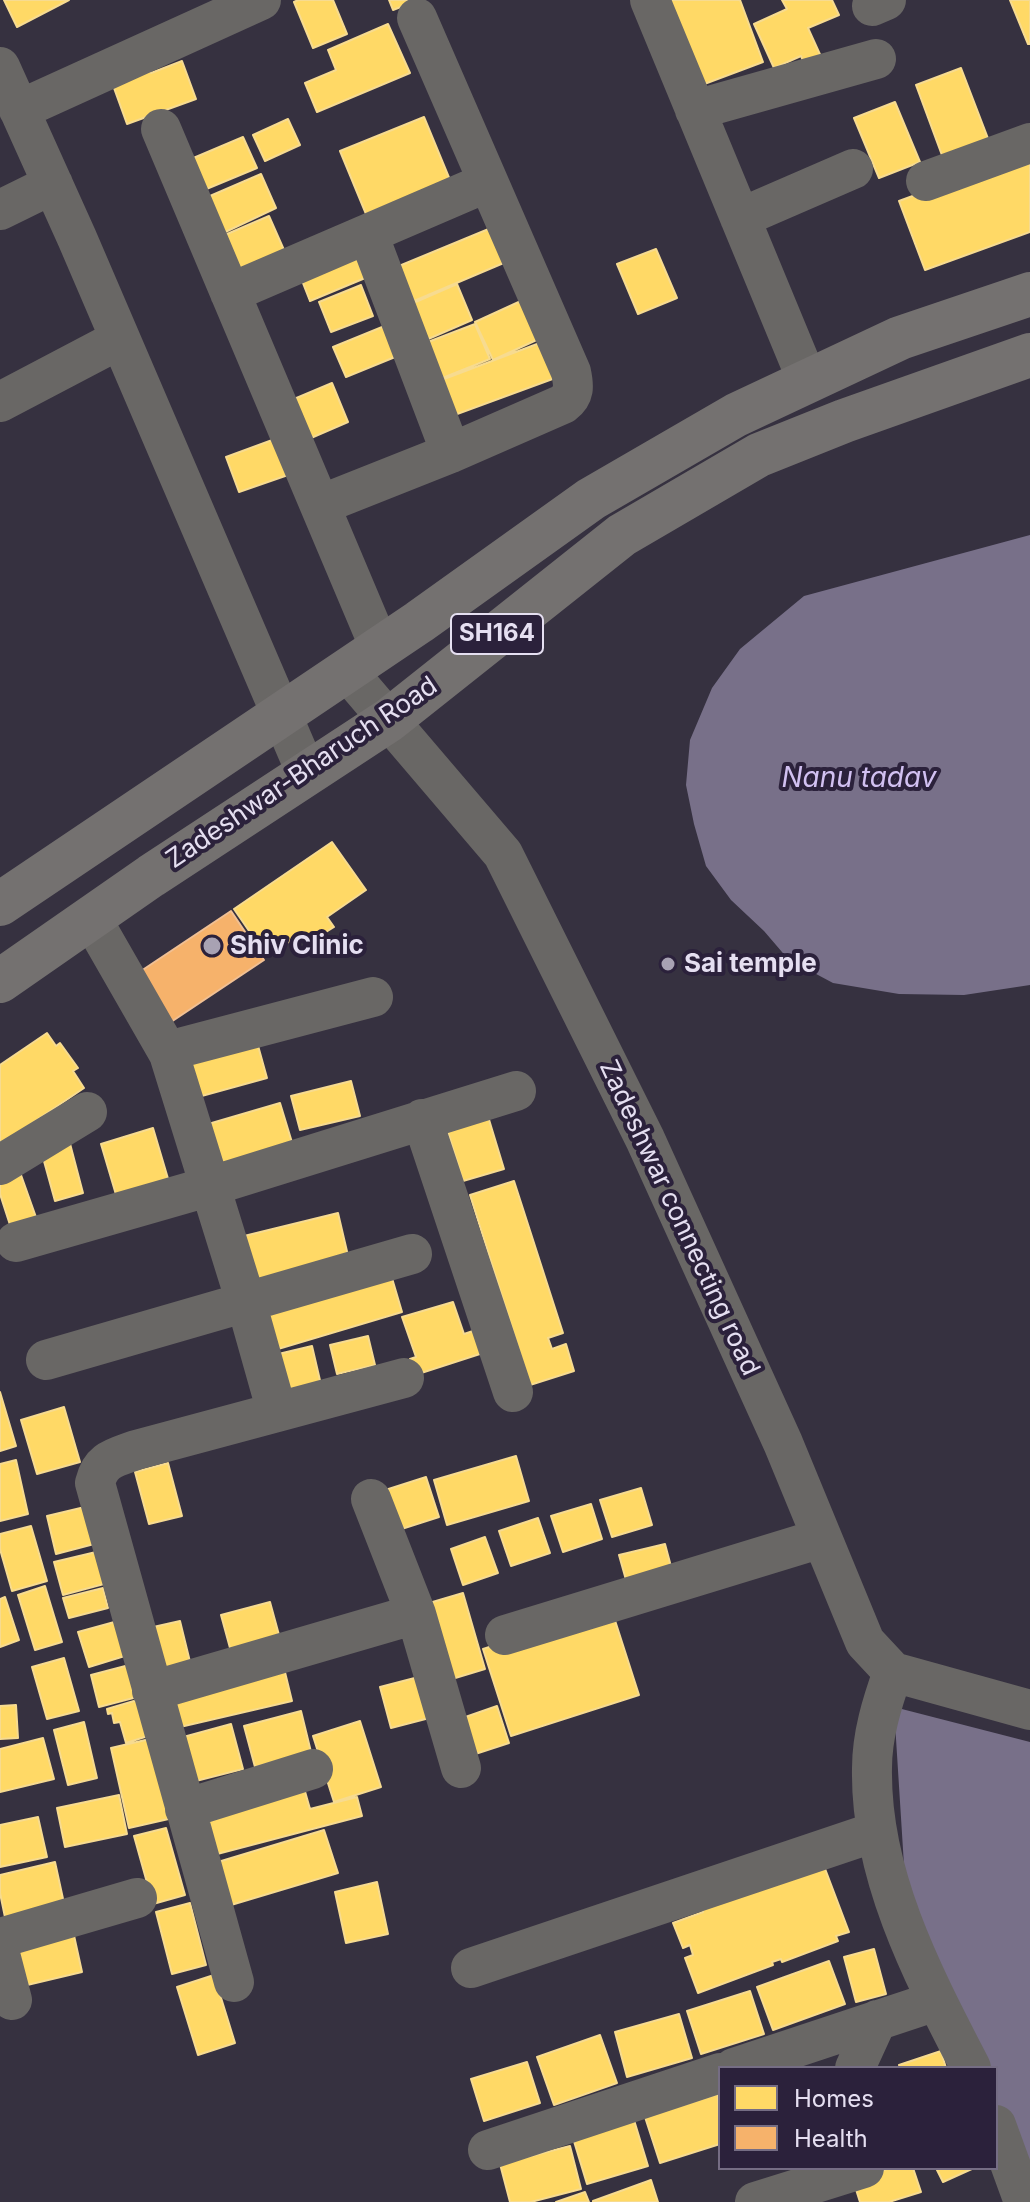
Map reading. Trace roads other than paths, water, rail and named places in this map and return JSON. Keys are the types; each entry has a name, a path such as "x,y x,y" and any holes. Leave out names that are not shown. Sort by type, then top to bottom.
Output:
{"main road":[{"name":"SH164","path":"0,904 363,659 591,499 736,415 900,338 1030,294"},
{"name":"Zadeshwar-Bharuch Road","path":"0,981 389,720 622,535 759,455 844,421 1030,355"}],"street":[{"path":"19,110 261,0"},
{"path":"650,0 808,382"},
{"path":"320,505 563,404 574,392 571,372 417,18"},
{"path":"695,110 876,59"},
{"path":"0,67 307,774"},
{"name":"Zadeshwar connecting road","path":"161,129 320,505 363,659 389,720 503,854 645,1139 783,1443 865,1642 893,1672"},
{"path":"926,181 1030,143"},
{"path":"740,218 853,169"},
{"path":"230,293 488,182"},
{"path":"0,210 53,184"},
{"path":"368,234 451,453"},
{"path":"0,402 120,339"},
{"path":"91,918 169,1054 277,1412"},
{"path":"169,1054 183,1047 373,997"},
{"path":"16,1242 211,1186 516,1091"},
{"path":"0,1165 87,1112"},
{"path":"422,1119 513,1392"},
{"path":"46,1360 412,1254"},
{"path":"234,1982 95,1483 98,1471 108,1461 136,1450 404,1378"},
{"path":"371,1499 416,1614 461,1768"},
{"path":"505,1635 822,1538"},
{"path":"152,1691 416,1614"},
{"path":"970,2066 910,1945 875,1832 872,1766 879,1713 893,1672 1030,1710"},
{"path":"185,1809 313,1769"},
{"path":"471,1968 875,1832"},
{"path":"0,1938 137,1898"},
{"path":"0,1954 12,2000"},
{"path":"740,2066 936,2001"},
{"path":"856,2066 877,2020"},
{"path":"488,2150 718,2074"},
{"path":"998,2130 1024,2202"},
{"path":"755,2202 804,2179 853,2170"}],"water":[{"name":"Nanu tadav","path":"1030,535 1030,985 964,995 899,994 833,983 788,959 731,900 706,866 686,785 690,740 712,688 740,649 804,596"},
{"path":"894,1707 1030,1742 1030,2200 998,2114 998,2066 979,2066 905,1881"}],"place":[{"name":"Shiv Clinic","path":"212,946"},
{"name":"Sai temple","path":"668,964"}]}
